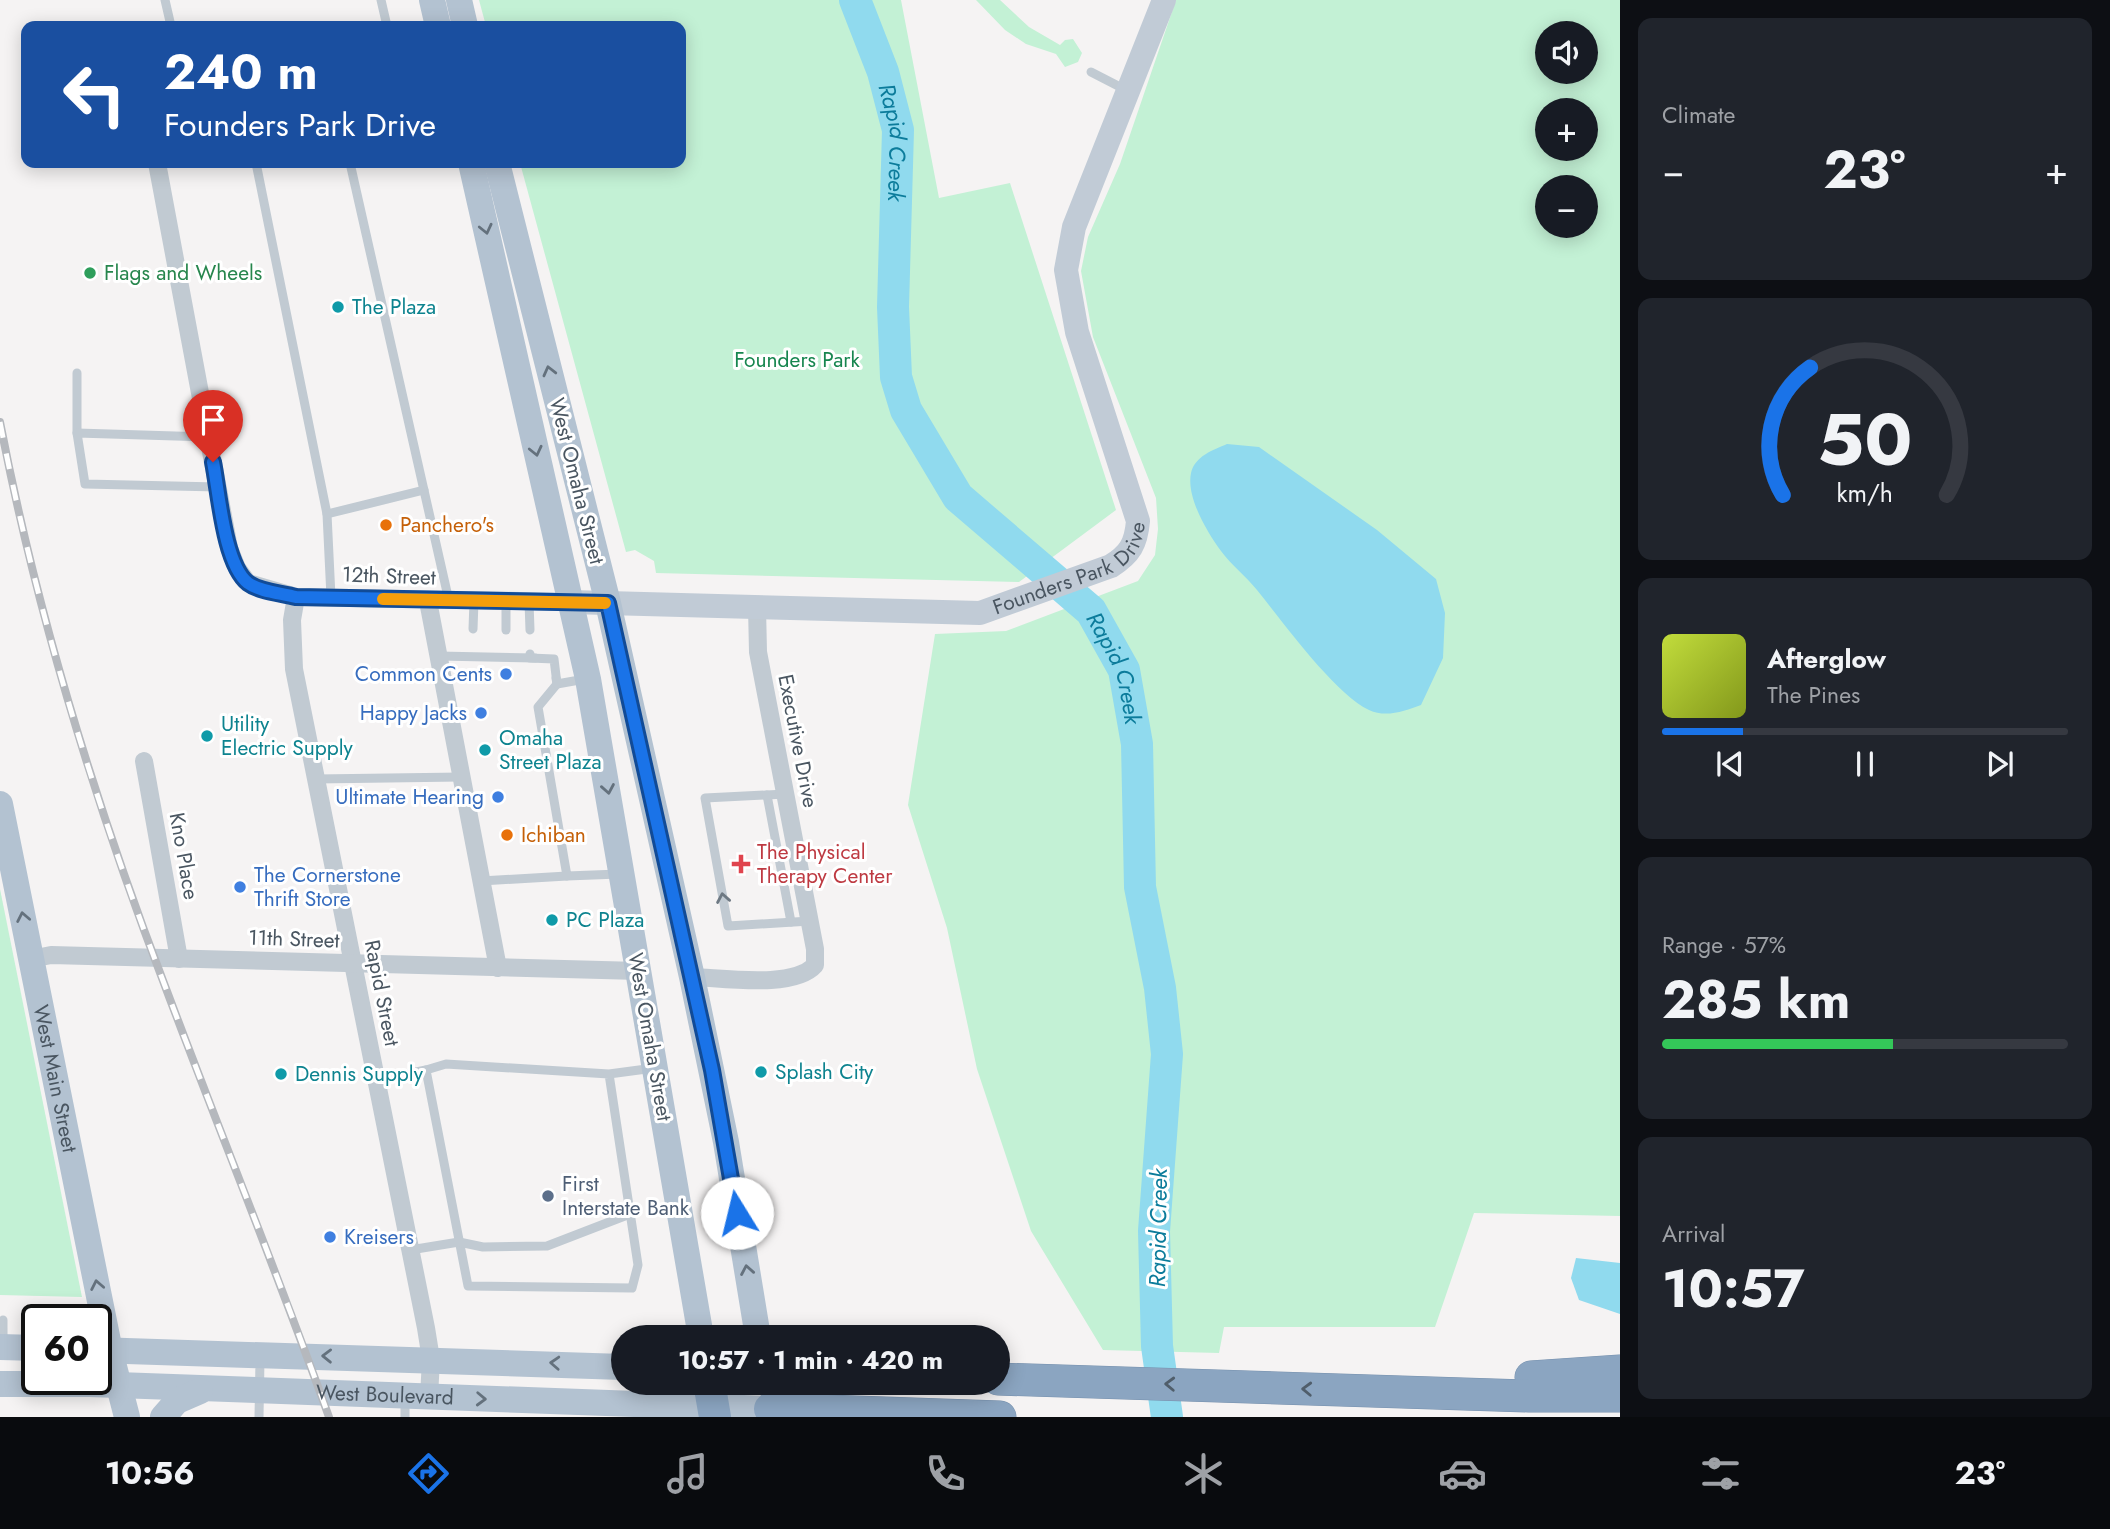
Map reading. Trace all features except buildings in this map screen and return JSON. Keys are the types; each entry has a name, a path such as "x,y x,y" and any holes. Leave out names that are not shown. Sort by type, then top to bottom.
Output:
{"highway":[{"path":"1357,1390 1620,1371"},
{"path":"1010,1378 1620,1396"},
{"path":"769,1403 999,1417"}],"main road":[{"path":"432,0 437,21"},
{"path":"459,0 464,21"},
{"name":"Founders Park Drive","path":"570,602 981,613 1111,566 1128,555 1136,540 1138,521 1075,324 1066,270 1074,227 1164,0"},
{"name":"West Omaha Street","path":"472,168 588,679 699,1325"},
{"name":"West Omaha Street","path":"498,168 608,603 692,977 726,1142 756,1325"},
{"name":"West Main Street","path":"0,804 94,1304"},
{"path":"1,1347 21,1348"},
{"name":"West Boulevard","path":"112,1351 611,1366"},
{"name":"West Main Street","path":"112,1371 127,1417"},
{"name":"West Boulevard","path":"0,1384 202,1390 259,1404 769,1403"},
{"path":"163,1417 177,1401 202,1390"}],"street":[{"name":"12th Street","path":"158,168 229,548 237,568 248,583 296,597 570,602"},
{"name":"Rapid Street","path":"296,597 292,620 294,669 431,1359 413,1403"},
{"path":"428,601 498,968"},
{"name":"Executive Drive","path":"692,977 789,979 806,975 815,965 801,921 785,794 758,652 757,607"},
{"name":"Kno Place","path":"144,761 179,958"},
{"name":"11th Street","path":"31,959 51,956 179,958 639,971"}],"lane":[{"path":"165,0 170,21"},
{"path":"382,0 386,21"},
{"path":"1091,72 1128,90"},
{"path":"257,168 327,514 331,597"},
{"path":"351,168 449,601"},
{"path":"78,373 76,433 85,484 218,487"},
{"path":"76,433 208,437"},
{"path":"327,514 424,490"},
{"path":"473,629 474,601"},
{"path":"506,601 506,630"},
{"path":"530,602 530,630"},
{"path":"439,656 472,654 554,659 556,684 538,707 567,876"},
{"path":"556,684 588,679"},
{"path":"316,779 461,777"},
{"path":"767,795 801,921 728,926 705,798 785,794"},
{"path":"481,881 622,874"},
{"path":"376,1080 446,1064 610,1074 655,1068"},
{"path":"426,1070 468,1286 632,1289 638,1265 610,1074"},
{"path":"410,1250 459,1242 483,1247 547,1246 630,1214"},
{"path":"1,1347 4,1320"},
{"path":"259,1404 260,1354"},
{"path":"0,1384 0,1398"}],"green space":[{"name":"Founders Park","path":"479,0 901,0 939,198 1010,183 1116,510 1019,582 656,573 654,561 635,550 626,552 521,168 686,168 686,21 485,21"},
{"path":"976,0 1000,0 1029,27 1060,45 1065,40 1073,39 1082,53 1078,62 1065,67 1056,54 1026,44 1005,30"},
{"path":"1176,0 1620,0 1620,1216 1474,1213 1435,1327 1224,1327 1219,1353 1103,1350 1031,1231 977,1069 947,928 908,805 935,634 1006,631 1138,581 1155,555 1158,529 1156,498 1093,337 1081,271 1088,237 1120,164"},
{"path":"0,889 82,1297 0,1295"}],"water":[{"path":"1227,444 1259,447 1377,530 1436,579 1445,613 1443,658 1421,705 1389,714 1369,710 1355,701 1325,673 1253,585 1221,551 1199,514 1190,482 1196,462 1205,454"},
{"path":"1576,1258 1620,1263 1620,1314 1579,1300 1571,1278"}],"waterway":[{"name":"Rapid Creek","path":"855,0 883,72 898,130 893,307 896,377 906,410 958,497 1091,611 1124,670 1137,744 1140,887 1160,988 1167,1054 1154,1231 1157,1346 1167,1417"}],"railway":[{"path":"0,422 50,637 115,848 329,1417"}],"slow traffic":[{"path":"383,599 605,603"}],"place":[{"name":"Flags and Wheels","path":"90,273"},
{"name":"The Plaza","path":"338,307"},
{"name":"Panchero's","path":"386,525"},
{"name":"Common Cents","path":"506,674"},
{"name":"Happy Jacks","path":"481,713"},
{"name":"Utility Electric Supply","path":"207,736"},
{"name":"Omaha Street Plaza","path":"485,750"},
{"name":"Ultimate Hearing","path":"498,797"},
{"name":"Ichiban","path":"507,835"},
{"name":"The Physical Therapy Center","path":"741,864"},
{"name":"The Cornerstone Thrift Store","path":"240,887"},
{"name":"PC Plaza","path":"552,920"},
{"name":"Splash City","path":"761,1072"},
{"name":"Dennis Supply","path":"281,1074"},
{"name":"First Interstate Bank","path":"548,1196"},
{"name":"Kreisers","path":"330,1237"}],"route":[{"path":"213,462 229,548 237,568 248,583 264,589 296,597 608,603 712,1070 737,1213"}]}
